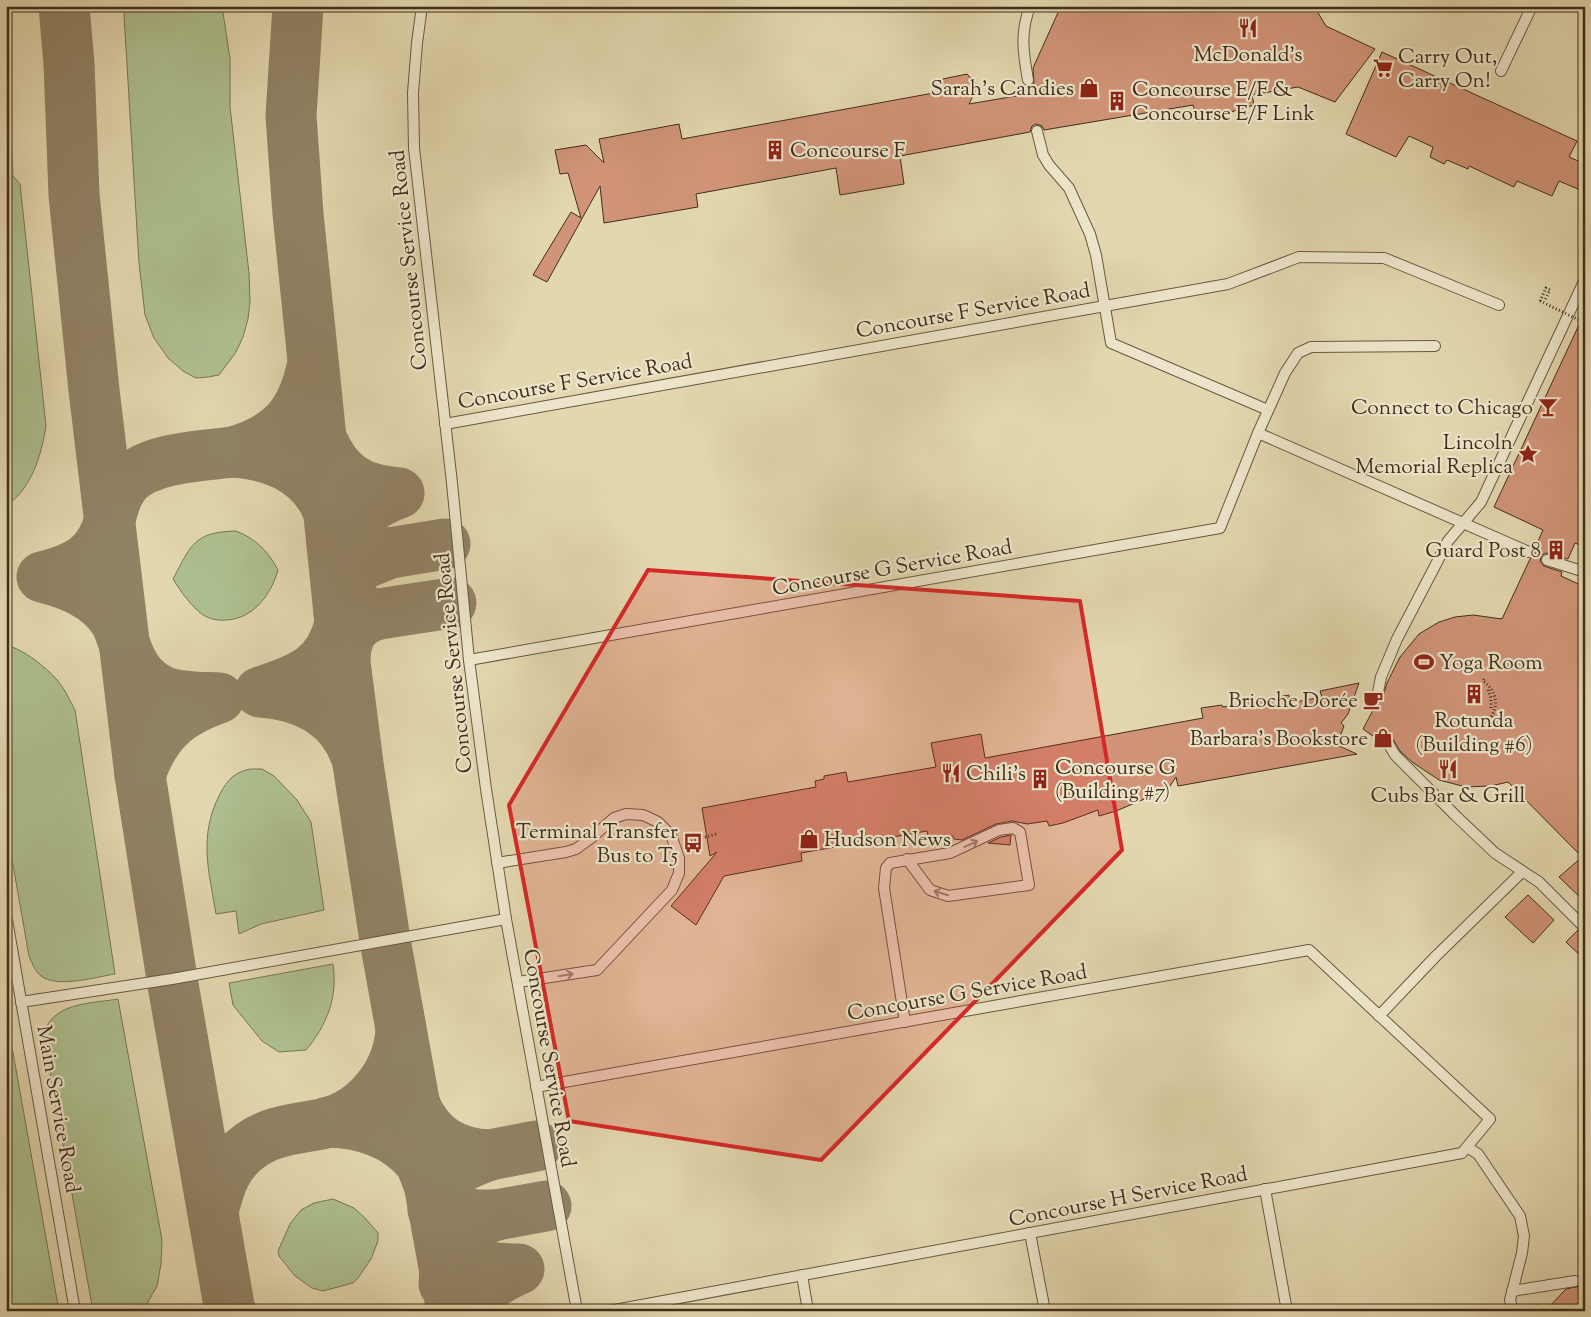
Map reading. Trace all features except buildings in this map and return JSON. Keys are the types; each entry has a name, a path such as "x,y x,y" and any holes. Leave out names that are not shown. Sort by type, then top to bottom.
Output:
{"lane":[{"name":"Concourse Service Road","path":"422,6 413,93 414,148 469,660 506,919 577,1311"},
{"path":"1028,80 1022,36 1030,6"},
{"path":"1501,71 1532,6"},
{"path":"1037,131 1043,155 1068,188 1090,234 1096,255 1111,343 1268,410"},
{"name":"Concourse F Service Road","path":"445,424 1228,284 1299,257 1384,258 1499,305"},
{"path":"1378,692 1381,676 1396,639 1448,541 1481,502 1585,280"},
{"path":"1435,346 1311,347 1298,353 1285,373 1258,433 1529,552"},
{"name":"Concourse G Service Road","path":"469,660 1220,528 1258,433"},
{"path":"1547,560 1585,572"},
{"path":"1390,745 1395,755 1495,853 1539,882 1585,928"},
{"path":"497,864 576,849 614,818 626,814 643,815 658,822 671,835 679,858 679,872 672,890 596,970 518,982"},
{"path":"905,1022 884,888 886,868 890,863 907,859 950,853 999,830 1012,828 1020,832 1029,885 948,896 930,890 907,859"},
{"path":"1379,1016 1436,956 1522,872"},
{"name":"Main Service Road","path":"6,914 75,1311"},
{"path":"21,1002 172,979 506,919"},
{"name":"Concourse G Service Road","path":"536,1087 1309,950 1379,1016"},
{"name":"Concourse H Service Road","path":"610,1311 1462,1153 1490,1119 1379,1016"},
{"path":"1467,1147 1478,1154 1520,1216 1524,1236 1522,1253 1510,1300 1513,1311"},
{"path":"1265,1189 1286,1311"},
{"path":"1030,1233 1044,1311"},
{"path":"802,1275 808,1311"},
{"path":"1512,1291 1575,1281"}],"path":[{"path":"1048,6 1054,9 1056,6"},
{"path":"1546,300 1550,290 1546,288 1540,301 1581,321"},
{"path":"1484,679 1492,688 1494,698 1495,709 1490,719 1491,721"},
{"path":"1488,690 1494,698"},
{"path":"1491,708 1494,698"},
{"path":"676,846 716,834"},
{"path":"1528,1311 1536,1304 1540,1309 1538,1311"}],"highlighted area":[{"path":"648,570 1080,601 1122,850 821,1160 569,1121 509,805"}],"green space":[{"path":"126,6 222,6 230,59 230,107 249,273 250,302 243,337 236,352 219,375 196,378 183,371 168,358 154,338 145,315 139,263 124,15"},
{"path":"6,15 13,176 20,184 46,426 38,460 29,481 15,499 6,506"},
{"path":"236,531 260,546 278,570 266,597 245,615 236,619 208,618 194,607 173,579 190,549 202,538 211,534"},
{"path":"6,645 27,654 47,670 62,687 75,710 115,974 79,980 51,981 39,974 29,956 6,825"},
{"path":"250,769 262,769 274,776 297,800 311,822 324,910 261,924 239,934 236,911 216,914 208,868 207,839 213,809 223,789 236,775"},
{"path":"333,964 334,988 329,1010 320,1031 306,1050 279,1052 262,1041 233,1005 229,983"},
{"path":"118,999 162,1240 161,1264 157,1286 143,1311 93,1311 45,1044 45,1034 48,1024 54,1017 70,1007"},
{"path":"6,1013 59,1311 15,1311 6,1298"},
{"path":"333,1199 354,1208 365,1218 378,1233 378,1241 371,1259 353,1283 323,1291 312,1288 295,1276 279,1256 278,1251 290,1224 301,1210 314,1203"}],"taxiway":[{"path":"64,6 69,64 74,195 94,390 140,775 172,979 230,1311"},
{"path":"298,6 291,116 298,214 340,623 358,764 385,940 452,1311"},
{"path":"313,363 303,396 288,421 278,431 265,439 233,452 247,453 273,460 297,472 316,490 339,533 349,544 356,548 373,552 390,553 361,565 347,582 339,611"},
{"path":"322,440 335,463 352,479 373,489 399,493 381,501 365,512 353,525 344,540 338,556 336,572 338,587 346,600 359,609 379,614 364,620 354,629 350,635 345,658"},
{"path":"140,775 153,747 169,726 191,710 219,698 175,695 154,687 136,669 115,621 100,604 92,597 73,587 42,577 77,565 94,552 106,532 114,504 121,490 127,481 137,473 163,462 233,452"},
{"path":"390,553 445,544"},
{"path":"379,614 451,603"},
{"path":"340,623 329,651 312,670 288,682 260,692 292,697 320,710 342,730 351,743 357,759"},
{"path":"213,1211 225,1175 235,1160 250,1146 259,1140 286,1130 326,1123 341,1118 367,1100 378,1089 394,1061 401,1031"},
{"path":"414,1103 427,1126 443,1141 464,1151 490,1155 474,1161 451,1174 440,1186 434,1200 433,1210"},
{"path":"328,1122 365,1127 388,1136 418,1160 433,1190 450,1205 470,1214 496,1215 473,1224 453,1240 446,1256 444,1284"},
{"path":"490,1155 536,1146"},
{"path":"496,1215 546,1206"},
{"path":"437,1228 454,1250 471,1262 492,1268 519,1269 489,1285 467,1311"}],"place":[{"name":"McDonald's","path":"1248,28"},
{"name":"Carry Out, Carry On!","path":"1383,68"},
{"name":"Sarah’s Candies","path":"1089,88"},
{"name":"Concourse E/F & Concourse E/F Link","path":"1117,101"},
{"name":"Concourse F","path":"775,150"},
{"name":"Connect to Chicago","path":"1548,407"},
{"name":"Lincoln Memorial Replica","path":"1528,454"},
{"name":"Guard Post 8","path":"1556,550"},
{"name":"Yoga Room","path":"1424,662"},
{"name":"Rotunda (Building #6)","path":"1474,694"},
{"name":"Brioche Dorée","path":"1373,700"},
{"name":"Barbara's Bookstore","path":"1383,738"},
{"name":"Cubs Bar & Grill","path":"1448,769"},
{"name":"Chili's","path":"951,773"},
{"name":"Concourse G (Building #7)","path":"1040,779"},
{"name":"Hudson News","path":"809,839"},
{"name":"Terminal Transfer Bus to T5","path":"693,843"}]}
